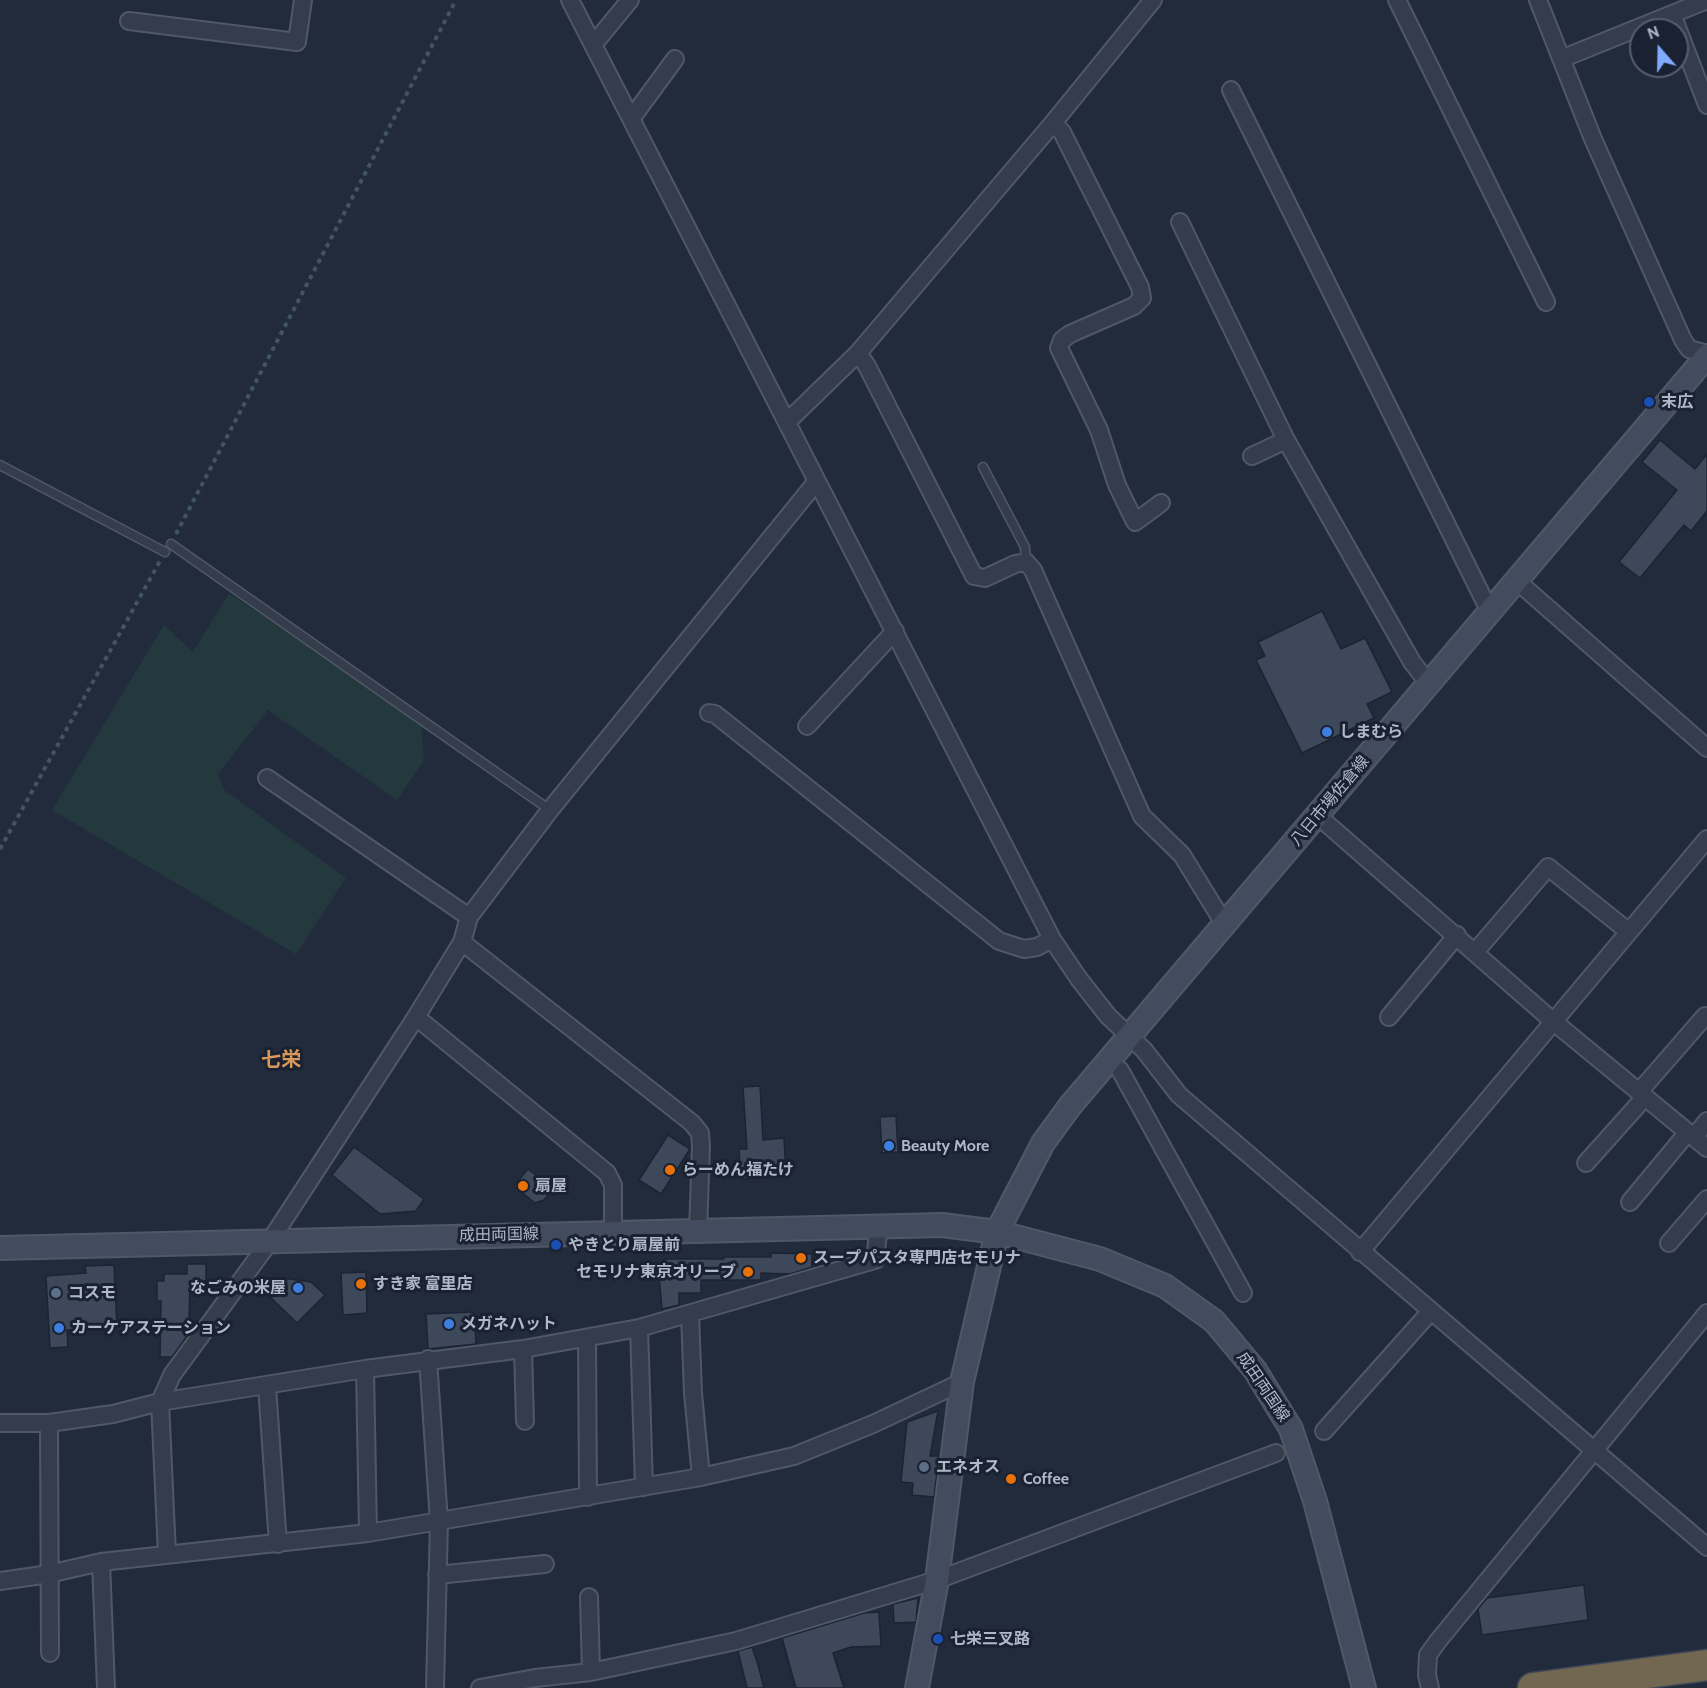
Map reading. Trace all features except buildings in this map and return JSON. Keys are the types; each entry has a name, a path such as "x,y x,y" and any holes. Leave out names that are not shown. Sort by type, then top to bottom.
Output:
{"highway":[{"path":"1533,1688 1575,1685 1707,1665"}],"main road":[{"name":"八日市場佐倉線","path":"997,1232 1043,1143 1070,1106 1707,355"},
{"name":"成田両国線","path":"0,1248 942,1225 997,1232 1100,1259 1165,1286 1214,1321 1255,1370 1291,1429 1315,1501 1364,1688"},
{"path":"917,1688 937,1580 962,1382 997,1232"}],"street":[{"path":"129,21 297,42 303,0"},
{"path":"570,0 1052,939 1094,999 1108,1016 1131,1035 1179,1095 1707,1547"},
{"path":"592,45 630,0"},
{"path":"787,422 858,353 1053,123 1153,0"},
{"path":"1396,0 1546,302"},
{"path":"1538,0 1593,139 1683,340 1689,349 1707,355"},
{"path":"1561,59 1707,0"},
{"path":"1672,14 1707,105"},
{"path":"631,119 675,59"},
{"path":"1231,90 1490,612"},
{"path":"1053,123 1062,132 1140,287 1142,298 1134,306 1070,334 1062,340 1059,348 1099,430 1118,484 1135,522 1161,503"},
{"path":"1180,222 1286,440 1412,662 1429,684"},
{"path":"858,353 867,366 974,576 985,578 1015,564 1026,562 1033,570 1142,816 1182,855 1225,925"},
{"path":"1252,456 1286,440"},
{"path":"167,1554 160,1402 172,1375 270,1241 416,1017 462,942 469,917 550,810 817,481"},
{"path":"1517,581 1704,740"},
{"path":"807,726 895,631"},
{"path":"709,713 715,714 999,941 1024,949 1037,947 1052,939"},
{"path":"267,778 469,917"},
{"path":"1318,816 1476,951 1554,1022 1697,1139"},
{"path":"1360,1252 1707,839"},
{"path":"1476,951 1548,867 1629,932"},
{"path":"1389,1017 1457,935"},
{"path":"462,942 692,1123 700,1133 701,1146 698,1231"},
{"path":"1586,1163 1705,1016 1707,1018"},
{"path":"416,1017 607,1173 612,1185 613,1232"},
{"path":"1120,1070 1243,1293"},
{"path":"1630,1202 1697,1139 1707,1121"},
{"path":"1669,1243 1707,1199"},
{"path":"0,1423 50,1423 113,1414 160,1402 428,1359 523,1349 639,1328 875,1260 879,1225"},
{"path":"1324,1431 1431,1311"},
{"path":"1430,1688 1427,1675 1428,1655 1707,1313"},
{"path":"690,1314 693,1393 701,1477"},
{"path":"639,1328 644,1487"},
{"path":"587,1338 588,1497"},
{"path":"523,1349 525,1421"},
{"path":"428,1359 439,1522 435,1688"},
{"path":"365,1369 368,1533"},
{"path":"0,1581 50,1574 101,1562 368,1533 701,1477 794,1456 873,1424 962,1382"},
{"path":"267,1386 278,1544"},
{"path":"50,1423 50,1653"},
{"path":"480,1688 535,1677 591,1672 736,1641 937,1580 1276,1453"},
{"path":"101,1562 106,1688"},
{"path":"437,1575 545,1564"},
{"path":"589,1597 591,1672"}],"lane":[{"path":"0,465 168,548 550,810"},
{"path":"983,467 1025,547 1026,562"}],"path":[{"path":"0,849 168,548 456,0"}],"green space":[{"path":"229,593 421,722 424,760 397,800 268,710 218,774 224,790 346,878 296,954 52,810 164,625 193,652"}],"place":[{"name":"末広","path":"1649,402"},
{"name":"しまむら","path":"1327,732"},
{"name":"Beauty More","path":"889,1146"},
{"name":"らーめん福たけ","path":"670,1170"},
{"name":"扇屋","path":"523,1186"},
{"name":"やきとり扇屋前","path":"556,1245"},
{"name":"スープパスタ専門店セモリナ","path":"801,1258"},
{"name":"セモリナ東京オリーブ","path":"748,1272"},
{"name":"すき家 富里店","path":"361,1284"},
{"name":"なごみの米屋","path":"298,1288"},
{"name":"コスモ","path":"56,1293"},
{"name":"メガネハット","path":"449,1324"},
{"name":"カーケアステーション","path":"59,1328"},
{"name":"エネオス","path":"924,1467"},
{"name":"Coffee","path":"1011,1479"},
{"name":"七栄三叉路","path":"938,1639"}],"district":[{"name":"七栄","path":"281,1060"}]}
